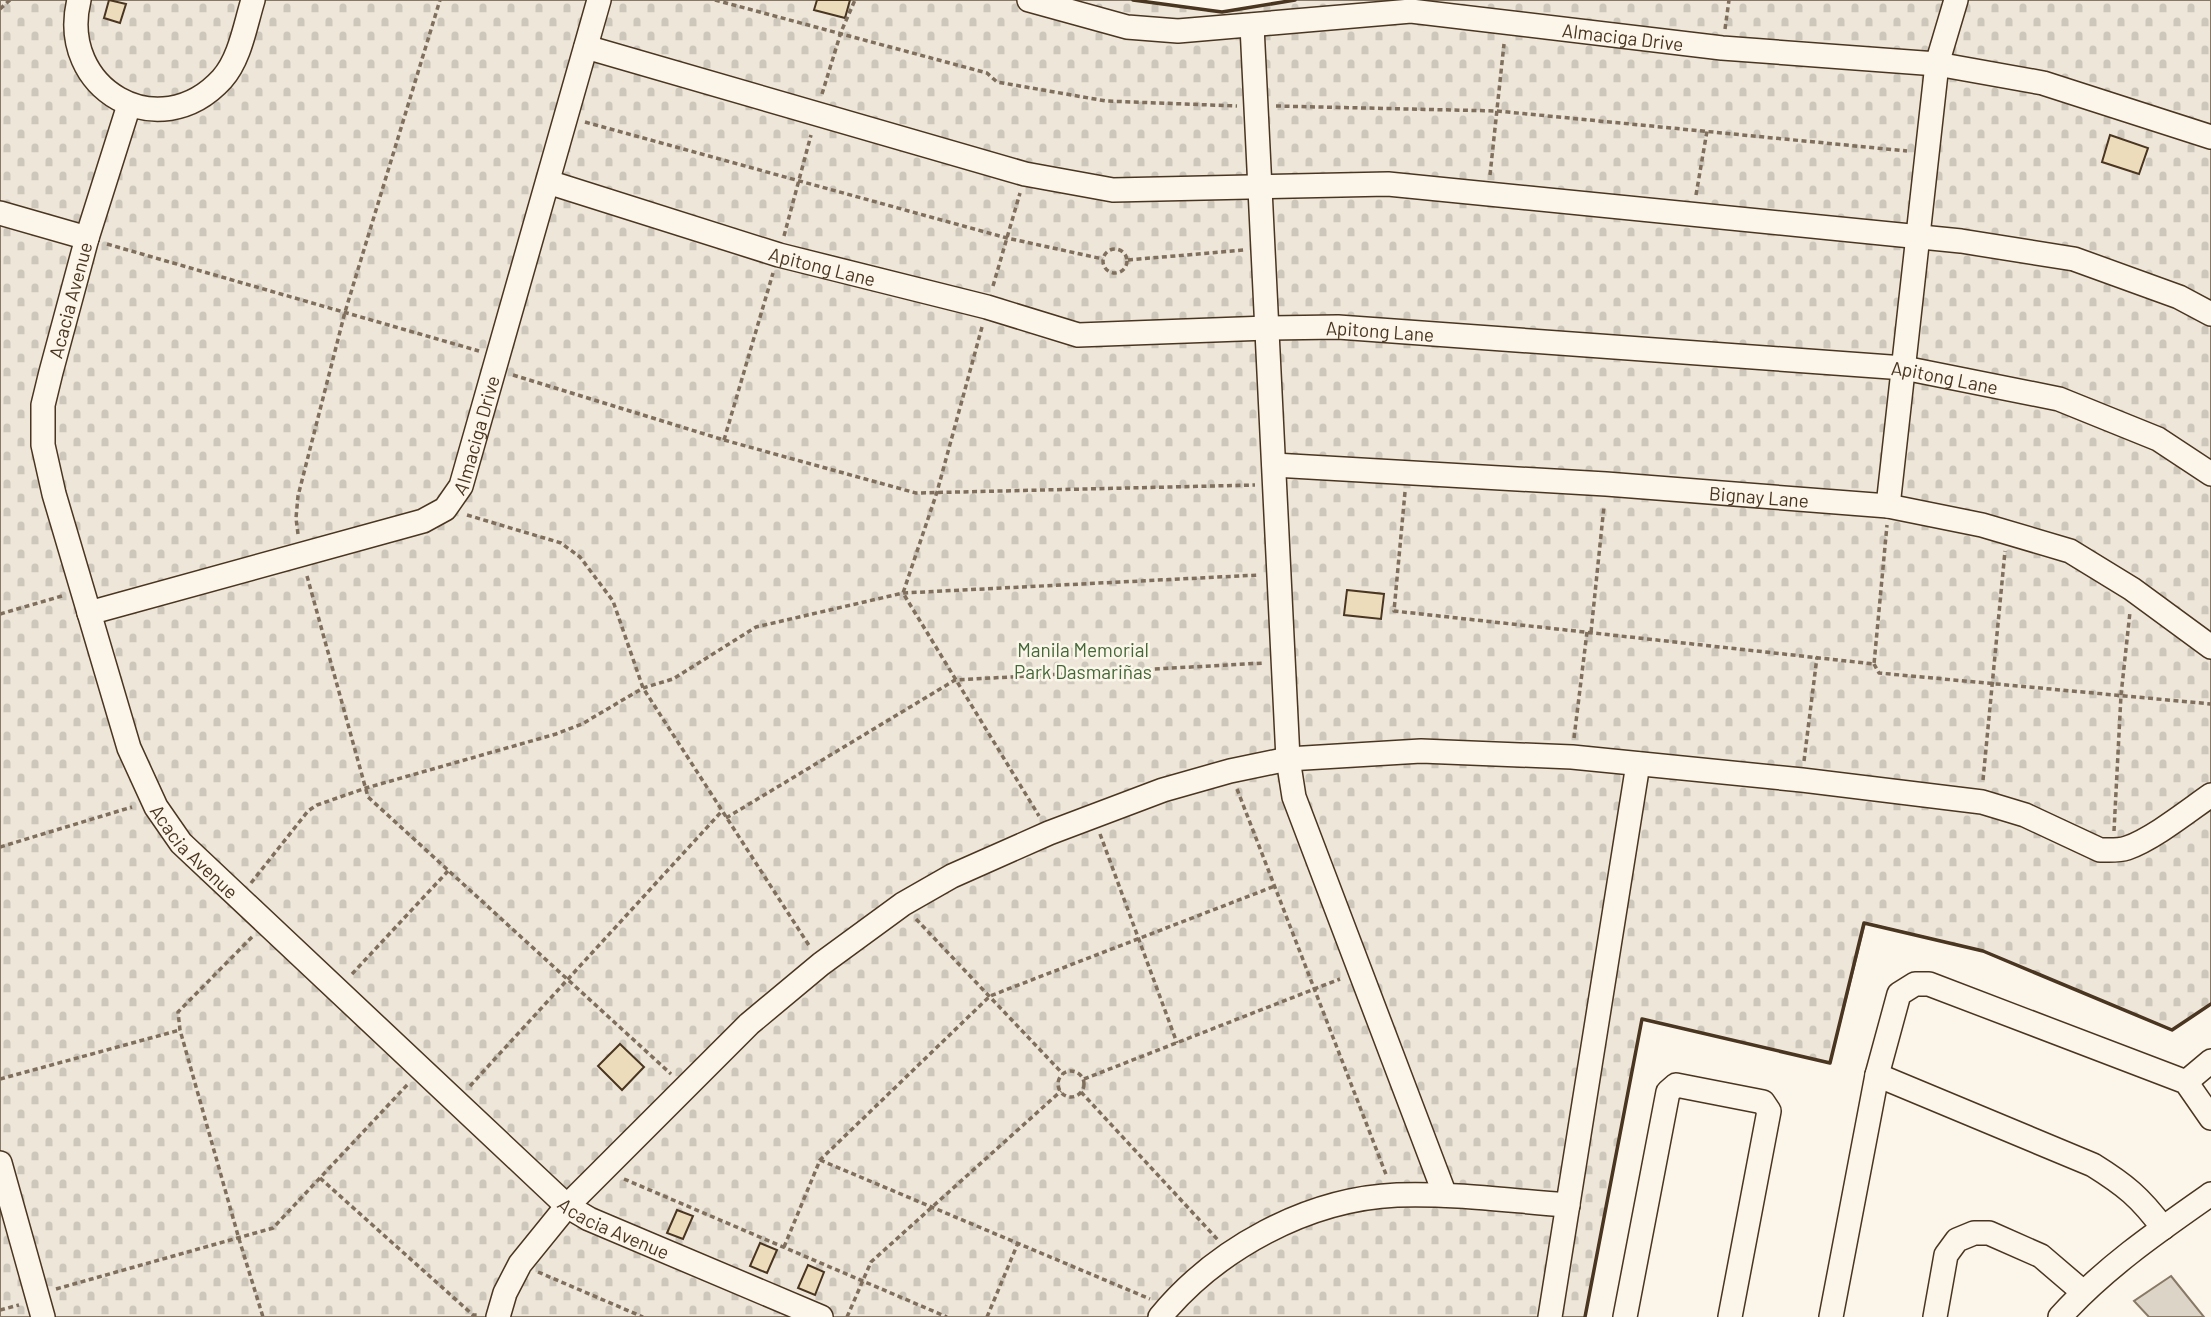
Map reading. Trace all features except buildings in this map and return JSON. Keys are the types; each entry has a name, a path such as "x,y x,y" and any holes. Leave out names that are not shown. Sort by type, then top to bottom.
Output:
{"street":[{"path":"79,0 75,32 78,50 85,66 103,89 129,105 148,109 176,108 203,96 223,78 232,63 253,0"},
{"name":"Almaciga Drive","path":"89,613 423,521 445,509 461,486 600,0"},
{"name":"Almaciga Drive","path":"1029,0 1128,27 1178,31 1411,11 1722,48 1937,64 2043,83 2211,137"},
{"path":"1888,506 1937,64 1956,0"},
{"path":"1252,26 1288,760 1294,797 1444,1195"},
{"path":"586,47 1025,174 1114,190 1388,184 1961,241 2074,259 2179,297 2211,314"},
{"name":"Acacia Avenue","path":"129,105 87,238 43,405 43,445 54,494 129,748 153,801 181,843 567,1206 589,1219 821,1317"},
{"name":"Apitong Lane","path":"548,182 779,255 987,307 1078,335 1338,327 1904,368 2059,399 2158,439 2211,474"},
{"path":"0,213 87,238"},
{"name":"Bignay Lane","path":"1274,475 1406,472 1606,484 1888,506 2007,532 2070,551 2132,589 2211,647"},
{"path":"499,1315 505,1293 520,1264 567,1206 749,1024 821,964 903,904 952,876 1093,815 1163,790 1230,771 1288,760 1421,751 1572,757 1802,780 1982,802 2025,815 2100,850 2125,849 2140,842 2211,795"},
{"path":"1550,1317 1638,764"},
{"path":"1831,1317 1877,1075 1899,994 1915,984 1929,984 2186,1082 2211,1118"},
{"path":"2186,1082 2211,1060"},
{"path":"1877,1075 2092,1165 2144,1202 2163,1228"},
{"path":"1625,1317 1668,1092 1676,1085 1763,1101 1769,1111 1730,1317"},
{"path":"0,1163 39,1306"},
{"path":"2060,1317 2083,1292 2163,1228 2211,1194"},
{"path":"1164,1312 1186,1288 1231,1254 1283,1225 1317,1211 1394,1195 1444,1195 1568,1205"},
{"path":"1935,1317 1946,1255 1957,1240 1974,1233 1989,1233 2041,1256 2083,1292"}],"path":[{"path":"0,9 10,0"},
{"path":"440,0 345,312 298,496 296,518 301,555 368,797 685,1087"},
{"path":"715,0 987,73 997,82 1106,101 1218,107 1256,105 1497,111 1927,153"},
{"path":"724,440 779,255 817,112 841,33 855,0"},
{"path":"1722,48 1729,0"},
{"path":"1489,194 1506,21"},
{"path":"566,117 1007,238 1103,259"},
{"path":"1693,215 1707,131"},
{"path":"1025,174 937,492 903,593 1049,833"},
{"path":"87,238 345,312 724,440 916,493 1274,475"},
{"path":"1128,260 1263,248"},
{"path":"1114,249 1125,253 1128,260 1126,268 1115,274 1107,271 1103,259 1107,252 1114,249"},
{"path":"1406,472 1394,611 1874,664"},
{"path":"1572,757 1606,484"},
{"path":"1888,506 1874,664 1879,673 2211,704"},
{"path":"445,509 561,543 580,557 613,601 643,688 821,964"},
{"path":"1982,802 2007,532"},
{"path":"239,897 308,811 329,799 556,734 582,724 643,688 673,679 755,628 903,593 1279,574"},
{"path":"2112,850 2132,589"},
{"path":"0,614 83,590"},
{"path":"1802,780 1817,657"},
{"path":"726,818 955,680 1283,662"},
{"path":"1230,771 1394,1195"},
{"path":"0,847 153,801"},
{"path":"456,1101 722,811"},
{"path":"1093,815 1177,1043"},
{"path":"337,990 448,871"},
{"path":"784,1247 820,1160 989,996 1275,886"},
{"path":"903,904 1063,1074"},
{"path":"264,1317 180,1030 178,1012 265,923"},
{"path":"1084,1079 1359,971"},
{"path":"0,1079 180,1030"},
{"path":"39,1306 273,1228 422,1070"},
{"path":"1075,1070 1084,1079 1085,1086 1081,1092 1071,1097 1061,1091 1058,1080 1066,1071 1075,1070"},
{"path":"847,1317 871,1262 1061,1091"},
{"path":"1081,1092 1231,1254"},
{"path":"820,1160 1018,1243 1164,1312"},
{"path":"603,1170 947,1317"},
{"path":"320,1178 473,1315 499,1315"},
{"path":"987,1317 1018,1243"},
{"path":"520,1264 643,1317"}],"green space":[{"name":"Manila Memorial Park Dasmariñas","path":"0,0 1133,0 1222,12 1295,0 2211,0 2211,1004 2172,1030 1983,951 1865,923 1830,1063 1642,1019 1585,1317 0,1317"}],"shaded area":[{"path":"2171,1276 2204,1317 2149,1317 2134,1301"}],"wall":[{"path":"1133,0 1222,12 1295,0"},
{"path":"1585,1317 1642,1019 1830,1063 1864,923 1983,951 2172,1030 2211,1004"}]}
